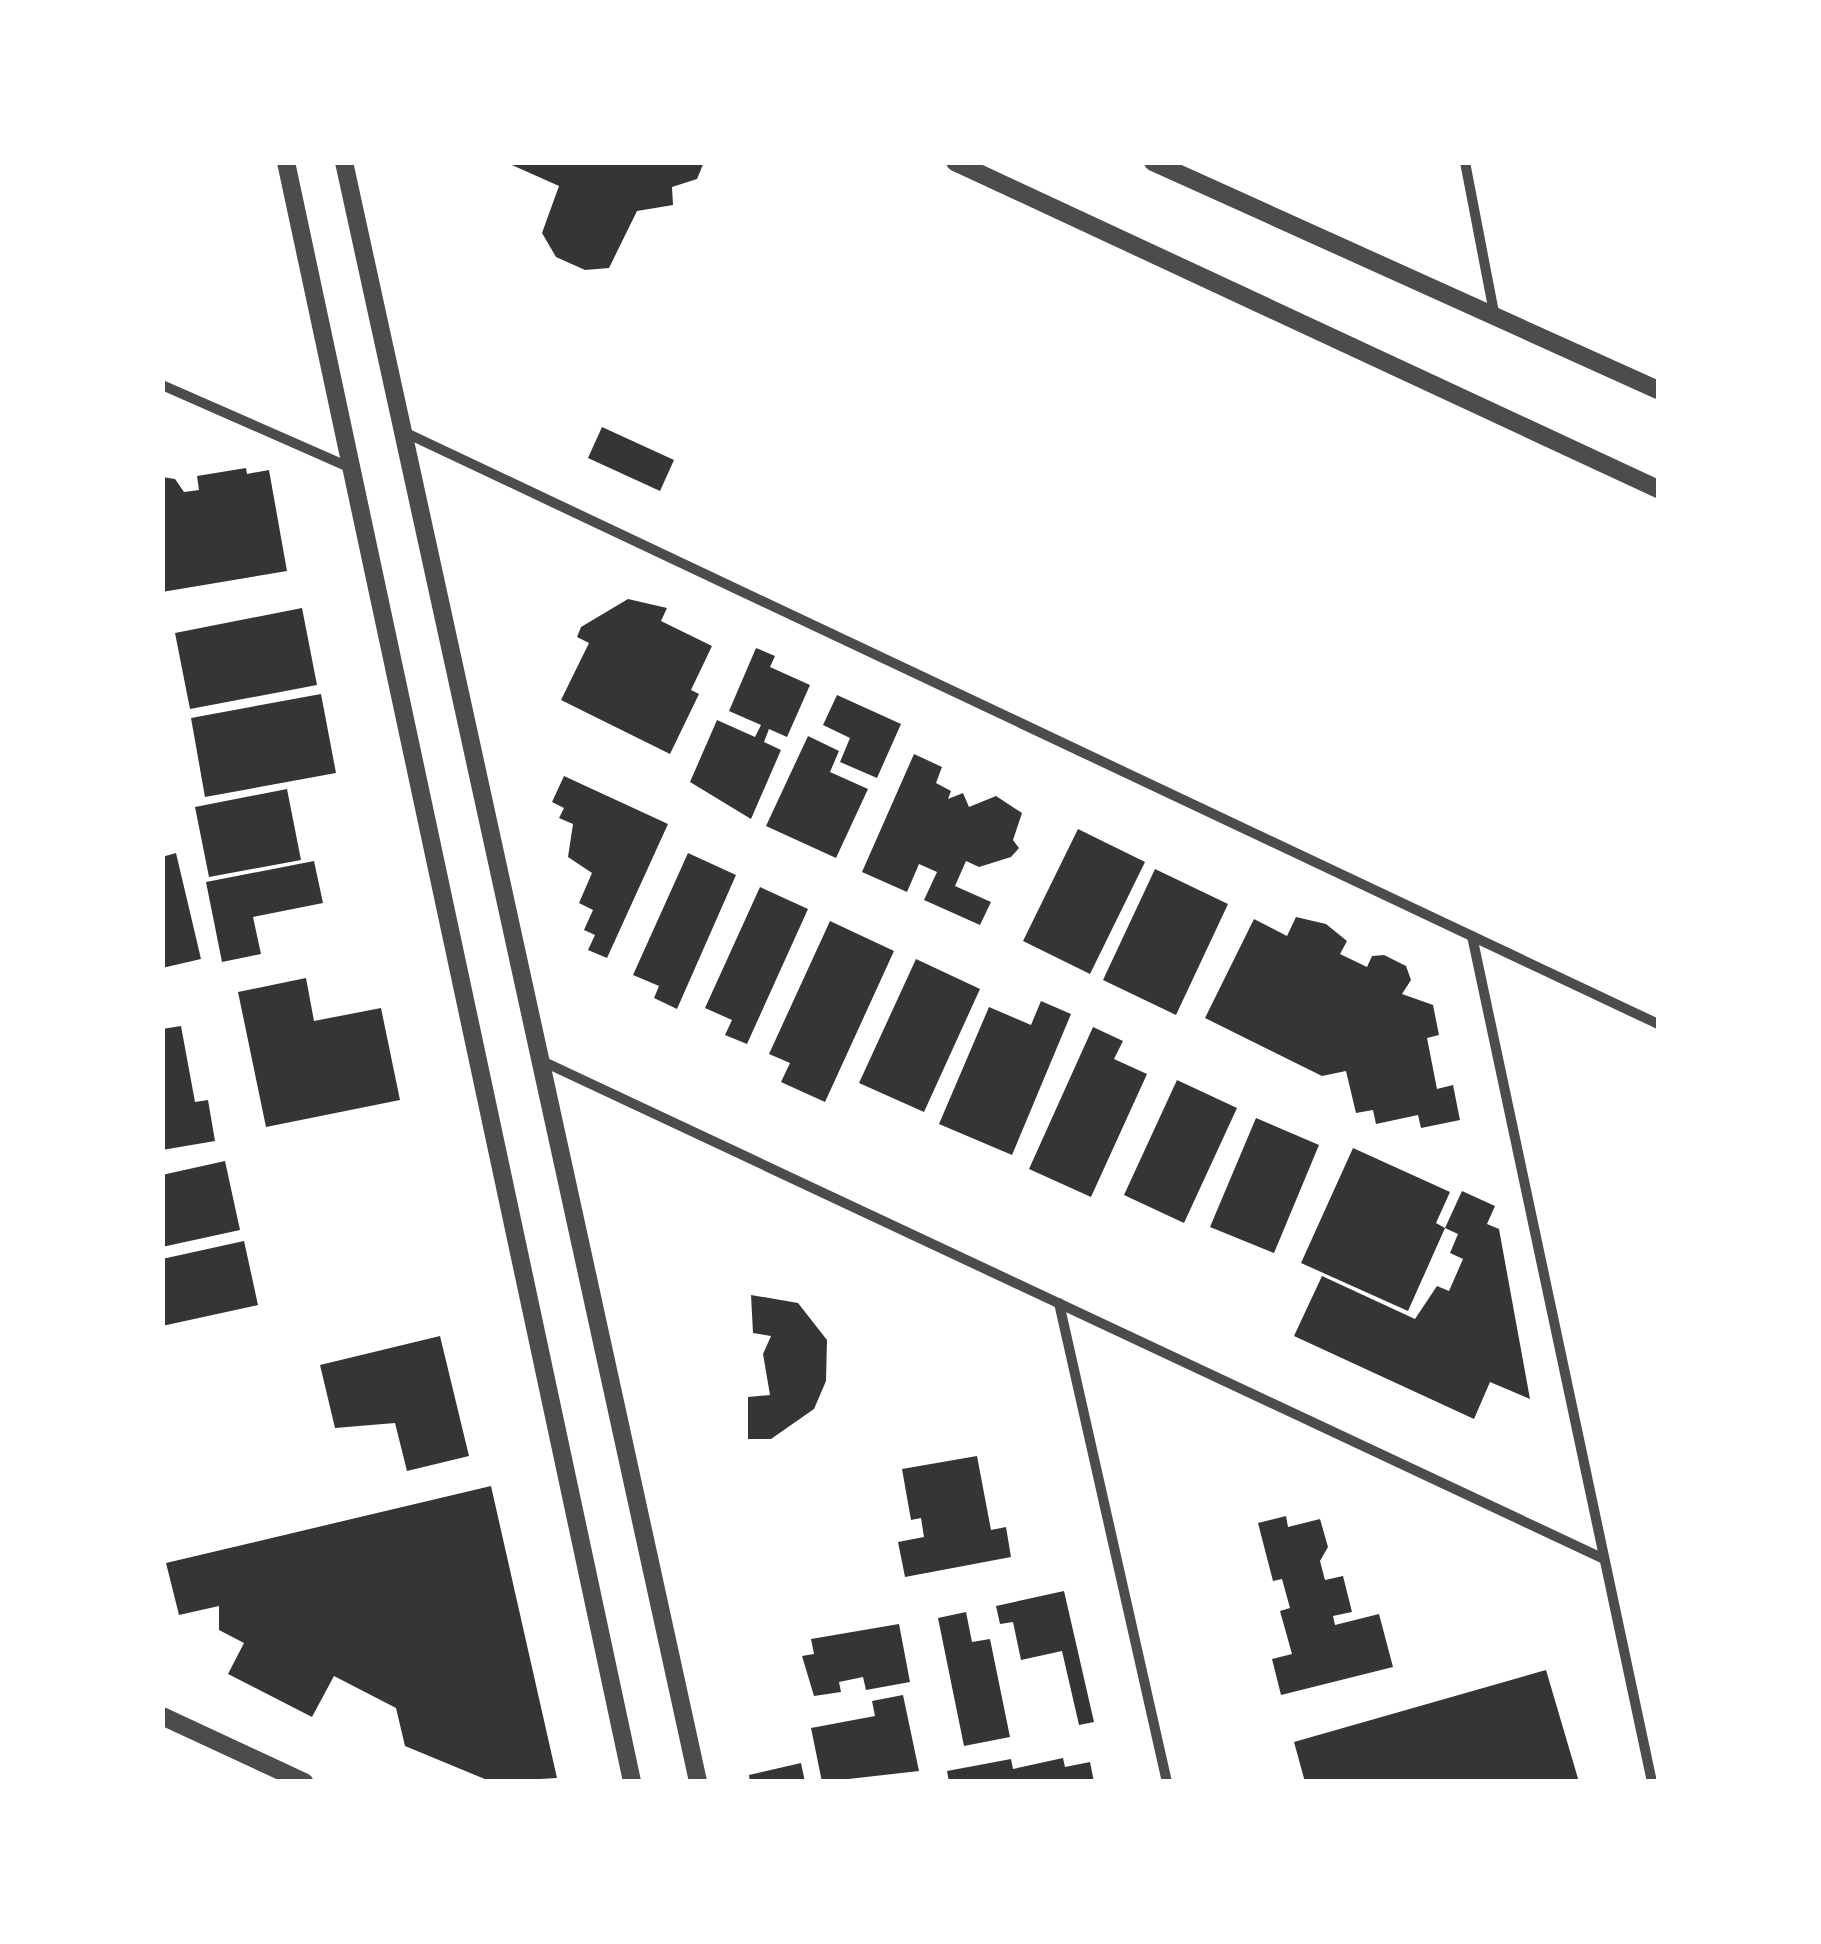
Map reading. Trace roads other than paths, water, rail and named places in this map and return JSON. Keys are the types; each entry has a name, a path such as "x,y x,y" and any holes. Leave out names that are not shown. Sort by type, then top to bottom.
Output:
{"street":[{"path":"286,162 632,1782"},
{"path":"344,162 698,1782"},
{"path":"954,162 1658,489"},
{"path":"1153,162 1494,312 1658,390"},
{"path":"1465,162 1494,312"},
{"path":"162,385 351,468"},
{"path":"404,432 1658,1024"},
{"path":"1472,936 1652,1782"},
{"path":"542,1060 1604,1560"},
{"path":"1058,1303 1167,1782"},
{"path":"162,1716 304,1782"}]}
